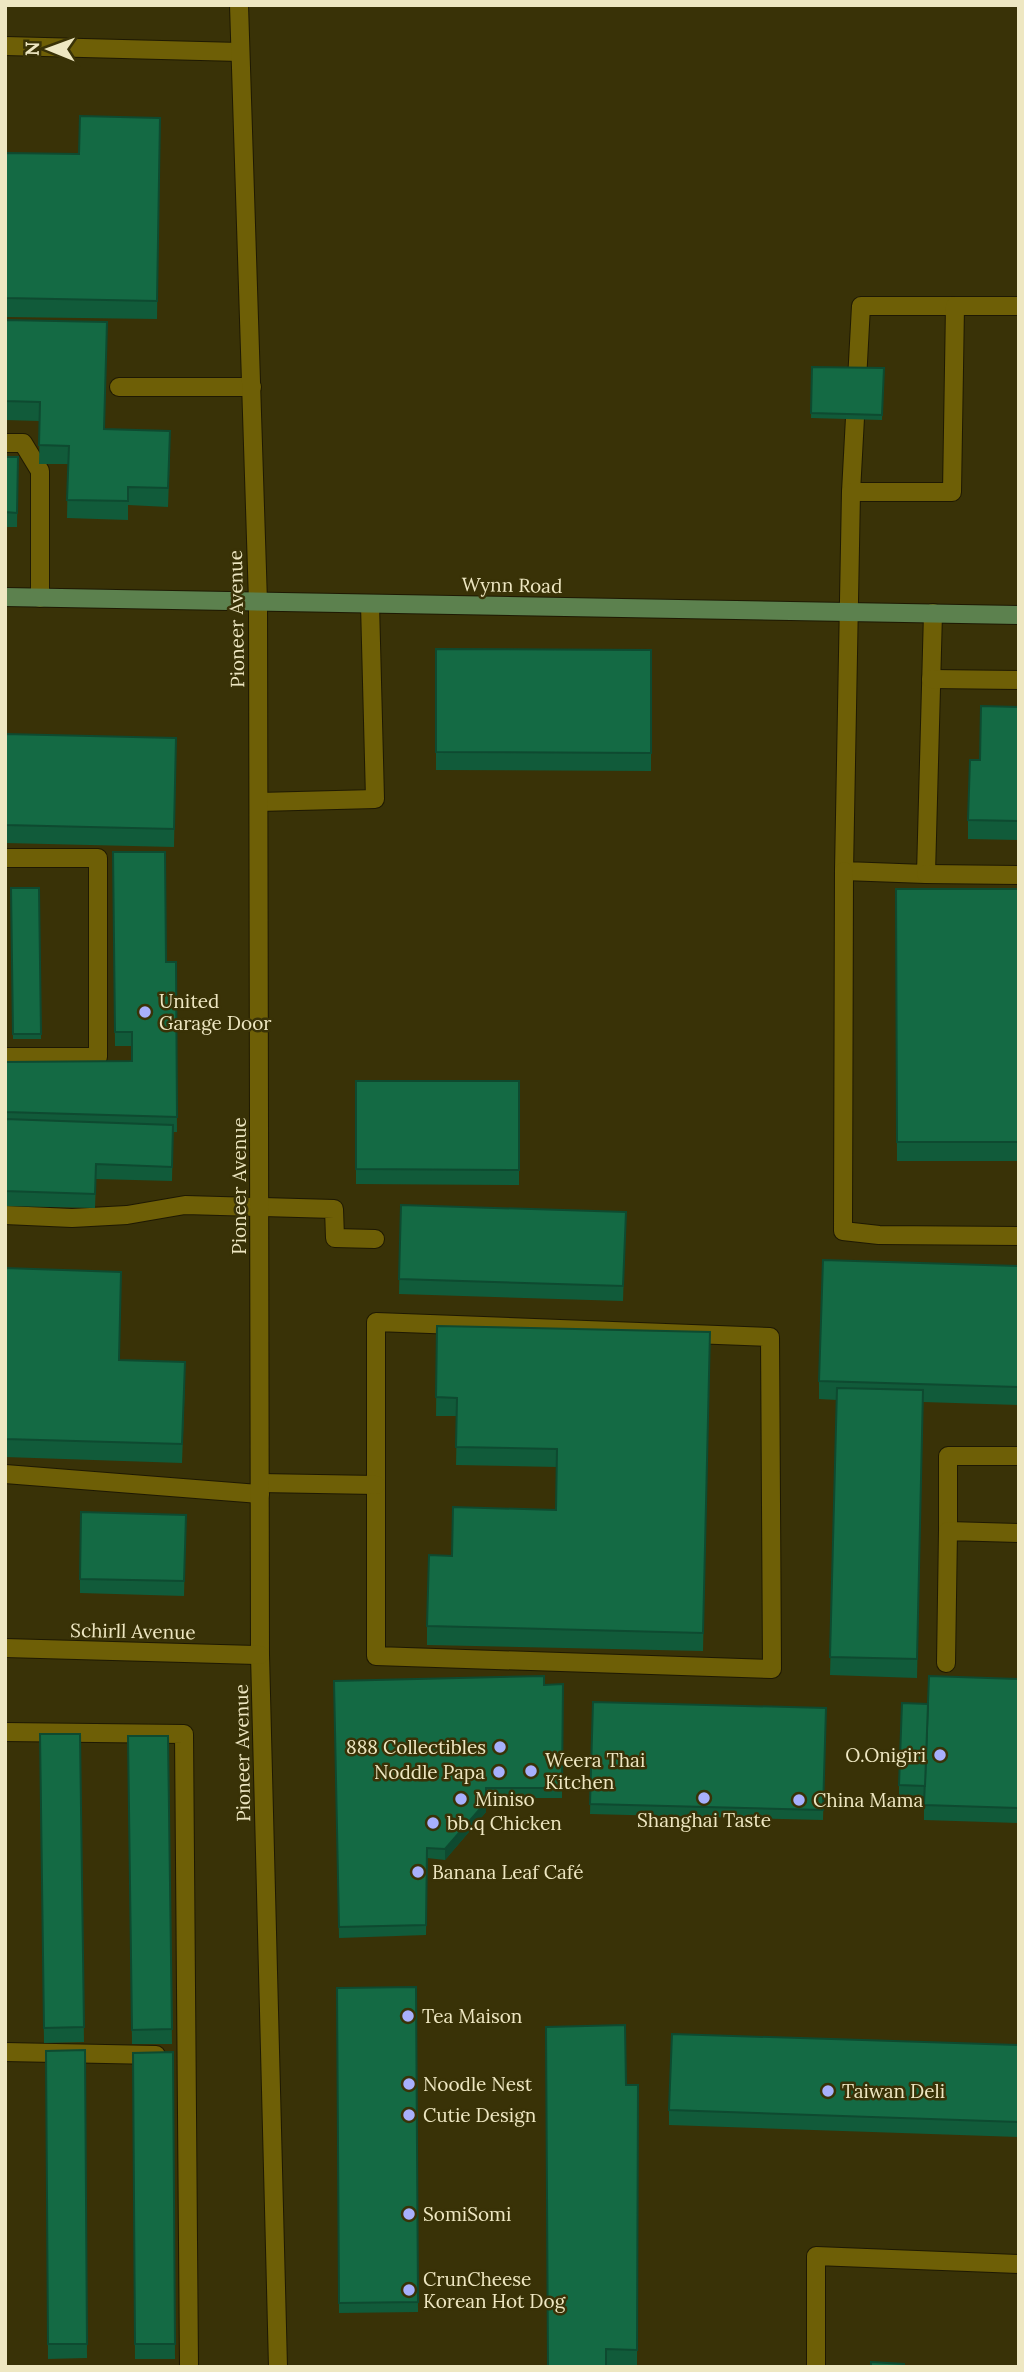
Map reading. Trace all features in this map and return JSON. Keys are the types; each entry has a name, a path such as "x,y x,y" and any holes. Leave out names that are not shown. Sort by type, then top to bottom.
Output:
{"street":[{"name":"Pioneer Avenue","path":"239,5 258,602 260,1655 278,2367"},
{"path":"5,46 240,52"},
{"path":"1019,306 861,306 851,492 851,612 844,871 844,1231 879,1235 1019,1236"},
{"path":"851,492 952,492 955,306"},
{"path":"119,387 251,387"},
{"path":"5,443 23,443 40,471 40,598"},
{"name":"Wynn Road","path":"5,597 1019,615"},
{"path":"259,802 375,799 370,604"},
{"path":"926,874 933,613"},
{"path":"932,679 1019,680"},
{"path":"5,858 98,858 98,1057 5,1057"},
{"path":"844,871 1019,875"},
{"path":"5,1215 72,1218 127,1214 185,1205 334,1209 335,1238 375,1239"},
{"path":"376,1322 770,1337 772,1669 376,1656 376,1485 376,1322"},
{"path":"946,1663 948,1456 1019,1456"},
{"path":"5,1474 260,1489 376,1485"},
{"path":"948,1531 1019,1533"},
{"name":"Schirll Avenue","path":"5,1648 260,1655"},
{"path":"5,1732 184,1734 189,2367"},
{"path":"5,2052 187,2055"},
{"path":"816,2367 816,2256 1019,2264"}],"building":[{"path":"80,116 160,118 157,301 5,298 5,153 79,154"},
{"path":"5,320 107,322 104,429 170,431 168,488 128,487 128,501 67,500 69,446 39,445 40,402 5,401"},
{"path":"812,367 884,368 882,415 811,413"},
{"path":"5,457 18,457 17,513 5,512"},
{"path":"436,649 651,650 651,753 436,752"},
{"path":"981,706 1019,707 1019,821 968,820 970,760 980,760"},
{"path":"5,734 176,738 174,829 5,825"},
{"name":"United Garage Door","path":"113,852 165,852 166,962 176,962 177,1117 5,1112 5,1062 132,1061 132,1032 115,1032"},
{"path":"11,888 39,888 41,1034 13,1034"},
{"path":"896,889 1019,889 1019,1142 897,1142"},
{"path":"356,1081 519,1081 519,1170 356,1169"},
{"path":"5,1119 173,1125 172,1167 96,1164 95,1194 5,1191"},
{"path":"401,1205 626,1212 623,1286 399,1279"},
{"path":"823,1260 1019,1266 1019,1387 819,1381"},
{"path":"5,1268 121,1272 119,1360 185,1362 182,1444 5,1439"},
{"path":"437,1326 710,1332 703,1633 427,1626 429,1555 452,1556 453,1507 556,1510 557,1449 456,1447 457,1398 436,1397"},
{"path":"837,1388 923,1390 917,1659 830,1657"},
{"path":"81,1512 186,1515 184,1581 80,1579"},
{"path":"544,1676 544,1685 563,1684 562,1788 486,1788 486,1802 445,1849 427,1848 426,1925 339,1927 334,1681"},
{"path":"929,1676 1019,1679 1019,1808 924,1805"},
{"path":"593,1702 826,1708 823,1810 590,1804"},
{"path":"902,1703 928,1704 925,1786 899,1785"},
{"path":"40,1734 80,1734 84,2027 44,2028"},
{"path":"128,1736 168,1736 172,2029 132,2030"},
{"path":"416,1987 418,2302 339,2303 337,1988"},
{"path":"625,2025 626,2085 638,2085 637,2350 606,2349 606,2367 548,2367 546,2027"},
{"name":"Taiwan Deli","path":"672,2034 1019,2045 1019,2122 669,2110"},
{"path":"85,2050 87,2344 48,2344 46,2051"},
{"path":"173,2052 175,2344 135,2344 133,2053"},
{"path":"871,2362 904,2364 904,2367 871,2367"}],"place":[{"name":"United Garage Door","path":"145,1012"},
{"name":"888 Collectibles","path":"500,1747"},
{"name":"O.Onigiri","path":"940,1755"},
{"name":"Weera Thai Kitchen","path":"531,1771"},
{"name":"Noddle Papa","path":"499,1772"},
{"name":"Shanghai Taste","path":"704,1798"},
{"name":"Miniso","path":"461,1799"},
{"name":"China Mama","path":"799,1800"},
{"name":"bb.q Chicken","path":"433,1823"},
{"name":"Banana Leaf Café","path":"418,1872"},
{"name":"Tea Maison","path":"408,2016"},
{"name":"Noodle Nest","path":"409,2084"},
{"name":"Taiwan Deli","path":"828,2091"},
{"name":"Cutie Design","path":"409,2115"},
{"name":"SomiSomi","path":"409,2214"},
{"name":"CrunCheese Korean Hot Dog","path":"409,2290"}]}
